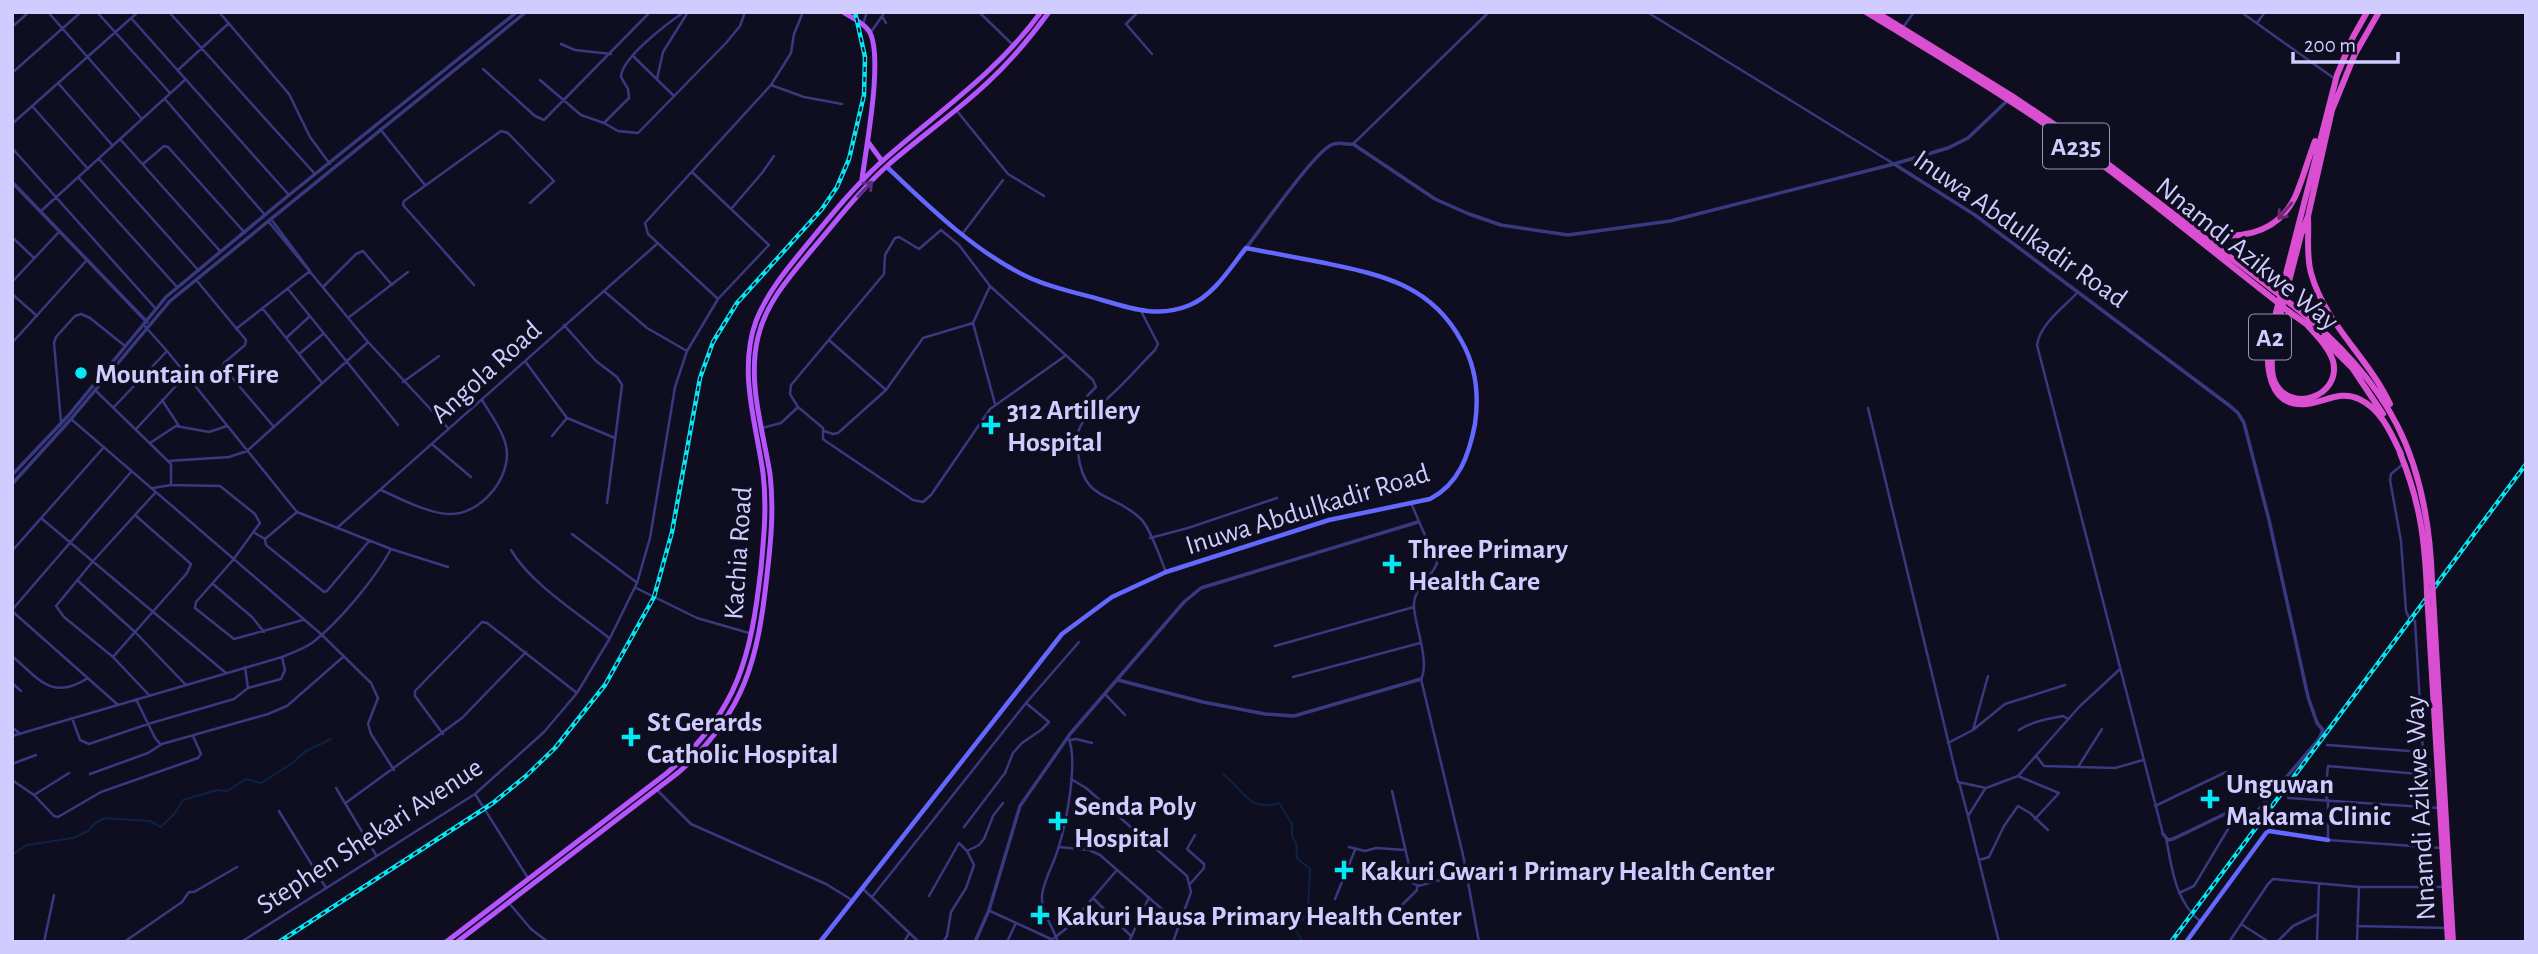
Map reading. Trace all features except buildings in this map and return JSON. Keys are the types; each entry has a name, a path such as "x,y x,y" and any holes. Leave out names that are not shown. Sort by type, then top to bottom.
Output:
{"highway":[{"name":"Nnamdi Azikwe Way","path":"1866,12 2011,98 2323,330 2359,365 2389,408 2404,439 2424,505 2429,536 2432,581 2428,609 2440,808 2443,817 2442,848 2447,928 2451,942"},
{"name":"Nnamdi Azikwe Way","path":"1875,12 2067,133 2185,222 2274,295"},
{"name":"A2","path":"2367,12 2344,55 2322,127 2270,336 2268,373 2273,388 2289,402 2309,404 2347,395 2366,403 2384,421 2401,454"},
{"name":"A2","path":"2379,12 2355,54 2339,90 2308,216 2307,251 2320,300 2337,328 2375,376 2404,439"},
{"path":"2185,222 2204,231 2228,236 2254,232 2274,222 2294,198 2322,127"},
{"path":"2308,216 2273,343 2272,360 2274,380 2278,387 2299,400 2322,393 2331,382 2333,374 2332,358 2308,326"},
{"name":"Nnamdi Azikwe Way","path":"2290,307 2340,355 2362,381 2384,415 2405,463 2418,503 2430,595 2451,942"}],"main road":[{"path":"843,12 863,24 874,43 868,142 862,180"},
{"path":"884,164 1015,47 1041,12"},
{"path":"884,164 985,85 1020,49 1049,12"},
{"path":"868,142 884,164 962,233 998,260 1033,279 1141,311 1171,311 1200,300 1209,293 1246,248"},
{"name":"Kachia Road","path":"446,942 667,773 700,741 731,696 753,635 764,532 765,501 748,382 752,336 761,311 778,280 862,180 884,164"},
{"name":"Kachia Road","path":"457,942 694,759 719,730 737,700 752,666 763,616 772,533 771,488 757,396 755,362 758,338 771,304 783,285 884,164"},
{"name":"Inuwa Abdulkadir Road","path":"820,942 1062,634 1112,597 1166,572 1329,520 1430,499 1451,484 1462,466 1473,432 1478,401 1474,372 1454,326 1433,303 1405,285 1374,273 1246,248"},
{"path":"2186,942 2269,831 2328,840"}],"street":[{"path":"19,12 23,18"},
{"path":"12,27 29,12"},
{"path":"48,12 142,119"},
{"path":"12,73 81,12"},
{"path":"97,12 171,93"},
{"path":"12,124 138,12"},
{"path":"169,12 315,175"},
{"path":"219,12 289,94 310,137 330,164"},
{"path":"12,475 125,346 170,301 270,220 315,175 517,12"},
{"path":"12,484 95,390 156,309 178,288 289,195 305,186 380,129 526,12"},
{"path":"483,68 541,119 547,119 650,12"},
{"path":"604,123 629,98 630,94 620,72 656,32 686,12"},
{"path":"657,79 663,52 686,12"},
{"path":"540,80 581,116 604,123 618,131 638,132 740,26 745,12"},
{"path":"719,299 648,234 645,223 771,85 791,53 794,34 803,12"},
{"path":"863,24 867,12"},
{"path":"870,33 885,12"},
{"path":"979,12 1015,47"},
{"path":"1138,12 1126,24 1152,54"},
{"path":"1246,248 1328,146 1337,143 1353,144 1489,12"},
{"path":"1647,12 1894,164 1948,148 1968,138 2011,98"},
{"path":"1902,29 1914,12"},
{"path":"2241,12 2336,79"},
{"path":"2257,23 2265,12"},
{"path":"882,16 886,23"},
{"path":"131,18 289,195"},
{"path":"178,70 229,23"},
{"path":"561,44 575,50 611,54"},
{"path":"633,57 674,96"},
{"path":"39,212 186,79"},
{"path":"58,83 113,146"},
{"path":"771,85 804,97 842,104"},
{"path":"165,99 265,215"},
{"path":"32,106 88,169"},
{"path":"956,109 1008,174 1044,196"},
{"path":"380,129 425,185"},
{"path":"474,285 403,205 404,201 496,132 503,131 543,167 554,181 530,202"},
{"path":"120,139 221,253"},
{"name":"Inuwa Abdulkadir Road","path":"1353,144 1435,199 1460,210 1501,225 1568,235 1670,221 1894,164 1975,215 2230,406 2244,423 2269,520 2308,697 2317,723 2323,730 2258,813 2251,815 2240,809 2185,835 2168,840 2164,836"},
{"path":"143,164 164,146 168,147 245,233"},
{"path":"12,148 156,309"},
{"path":"692,172 731,208 774,156"},
{"path":"99,159 199,271"},
{"path":"78,177 178,288"},
{"path":"962,233 1003,180"},
{"path":"12,182 146,325 297,512 391,549 448,567"},
{"name":"Stephen Shekari Avenue","path":"241,942 475,794 544,732 577,693 610,638 637,585 650,538 675,387 687,351 719,299 769,245 731,208"},
{"path":"270,220 368,342 449,429"},
{"path":"1065,356 995,404 931,495 923,502 913,500 823,439 824,431 821,425 798,407 790,394 792,385 884,274 885,255 895,238 899,237 919,249 938,231 944,231 959,245 990,286 1096,384 1087,396"},
{"path":"12,282 58,233"},
{"path":"12,237 34,258"},
{"name":"Angola Road","path":"337,528 658,243"},
{"path":"323,286 356,254 363,251 392,285"},
{"path":"12,343 86,261"},
{"path":"236,329 310,271"},
{"path":"348,318 408,272"},
{"path":"196,280 246,342 223,367 274,427"},
{"path":"990,286 973,323 995,404"},
{"path":"288,289 398,425"},
{"path":"604,291 647,328 687,351"},
{"path":"2077,293 2043,327 2037,345 2173,875 2180,897 2192,915 2201,922"},
{"path":"13,295 37,316"},
{"path":"262,309 322,383"},
{"path":"1141,311 1158,344 1111,396 1086,418 1079,428 1076,442 1079,466 1087,485 1143,520 1166,572"},
{"path":"61,422 54,343 56,337 75,316 81,314 125,346"},
{"path":"285,338 310,316"},
{"path":"824,431 838,433 886,390 923,338 973,323"},
{"path":"564,325 622,385 607,503"},
{"path":"299,354 324,333"},
{"path":"830,341 886,390"},
{"path":"168,461 229,457 247,451 368,342"},
{"path":"113,407 167,351"},
{"path":"403,382 439,356"},
{"path":"525,361 567,418 615,438"},
{"path":"136,428 186,375"},
{"path":"95,390 168,461 172,467 171,485"},
{"path":"381,490 415,505 449,514 464,511 487,497 500,481 507,454 497,426 482,400"},
{"path":"162,401 178,426"},
{"path":"762,428 781,423 798,407"},
{"path":"1868,408 1948,743 1999,942"},
{"path":"552,436 567,418"},
{"path":"71,419 321,635 376,690 378,698 368,724 371,734 394,770"},
{"path":"150,443 178,426 209,432 227,426"},
{"path":"432,444 471,477"},
{"path":"12,551 104,447"},
{"path":"2405,463 2391,474 2390,480 2401,541 2406,611 2410,620 2415,623 2423,752 2430,771 2429,808"},
{"path":"19,467 24,471"},
{"path":"117,704 12,611 131,471"},
{"path":"151,488 212,485 227,489 261,523 197,601 195,608 234,639 303,620"},
{"path":"149,695 113,657 64,617 55,606 156,492"},
{"path":"1150,538 1277,498"},
{"path":"1411,503 1437,563 1416,593 1413,607 1425,671 1421,679 1466,873 1479,942"},
{"path":"265,539 297,512"},
{"path":"113,657 187,573 191,564 135,515"},
{"path":"41,518 226,673"},
{"path":"975,942 989,910 1020,806 1069,739 1184,602 1201,588 1418,522"},
{"path":"255,533 324,592 370,541"},
{"path":"572,534 637,585 698,618 753,635"},
{"path":"12,736 302,649 321,635 366,587 391,549"},
{"path":"511,550 518,562 542,584 610,638"},
{"path":"77,580 135,632 186,684"},
{"path":"213,583 252,617 264,632"},
{"path":"1275,646 1413,607"},
{"path":"443,734 414,694 480,625 487,623 577,693"},
{"path":"872,897 1026,703 1079,642"},
{"path":"1293,677 1420,643"},
{"path":"347,802 443,734 501,680 526,652"},
{"path":"12,656 42,682 55,689 75,686 88,678"},
{"path":"90,774 148,753 161,745 287,706 344,656"},
{"path":"72,718 80,740 89,744 234,699 248,688 281,679 285,670 282,657"},
{"path":"245,667 248,688"},
{"path":"1958,782 1986,788 2018,776 2068,719 2119,670"},
{"path":"1973,730 1988,676"},
{"path":"1118,680 1265,715 1294,716 1421,679"},
{"path":"12,683 21,691"},
{"path":"1948,743 1973,730 2005,704 2065,685"},
{"path":"1106,695 1125,715"},
{"path":"136,698 161,745"},
{"path":"964,827 1005,773 1013,753 1049,722 1026,703"},
{"path":"2020,730 2043,719 2063,716 2068,719"},
{"path":"12,727 20,734"},
{"path":"2078,767 2102,729"},
{"path":"12,780 34,795 58,817 101,792 198,758 201,754 193,736"},
{"path":"1069,739 1076,738 1092,743"},
{"path":"1058,942 1042,895 1059,846 1071,779 1069,739"},
{"path":"2327,746 2423,752"},
{"path":"12,764 36,755"},
{"path":"2037,757 2044,766 2078,767 2115,768 2143,760"},
{"path":"2430,771 2418,774 2328,766 2325,795 2328,800 2328,840 2442,848"},
{"path":"2155,806 2227,772"},
{"path":"34,795 69,773"},
{"path":"2018,776 2059,793 2035,819"},
{"path":"1071,779 1086,788 1187,876 1191,892 1173,942"},
{"path":"12,787 17,784"},
{"path":"336,788 347,802 376,855"},
{"path":"1968,816 1986,788"},
{"path":"656,789 691,824 826,884 852,901"},
{"path":"1392,791 1413,883 1417,885"},
{"path":"475,794 528,878"},
{"path":"2288,798 2440,808"},
{"path":"967,851 984,839 993,816 1003,803"},
{"path":"1979,860 1989,857 2004,826 2018,806 2048,830"},
{"path":"2179,892 2194,886 2240,809"},
{"path":"279,811 326,888"},
{"path":"2264,824 2269,831"},
{"path":"1190,884 1204,868 1204,863 1187,849 1195,835"},
{"path":"929,896 959,843 967,851 974,865 966,888 951,912 947,936 943,942"},
{"path":"1059,846 1089,850 1100,855 1180,925"},
{"path":"1349,847 1355,850 1405,850"},
{"path":"1335,899 1355,850"},
{"path":"124,942 182,902 190,892 237,867"},
{"path":"989,910 1050,940 1094,900 1117,870"},
{"path":"1417,885 1466,873"},
{"path":"2229,942 2271,880 2359,887 2445,887"},
{"path":"2317,942 2319,884"},
{"path":"1400,907 1418,889 1417,885"},
{"path":"2357,942 2359,887"},
{"path":"862,888 919,942"},
{"path":"44,942 54,895"},
{"path":"1129,942 1149,897"},
{"path":"1094,900 1131,936"},
{"path":"509,903 531,929 548,942"},
{"path":"2277,942 2293,926 2316,915"},
{"path":"1007,942 1016,923"},
{"path":"2241,924 2269,942"},
{"path":"2357,926 2447,928"},
{"path":"904,942 909,934"}],"waterway":[{"path":"12,855 27,845 73,838 105,818 150,821 161,827 183,800 217,790 227,791 246,779 261,783 306,751 331,739"},
{"path":"1223,774 1253,802 1260,805 1279,803 1292,824 1297,858 1310,869 1308,911 1303,920 1297,921 1293,926 1303,942"}],"railway":[{"path":"279,942 493,803 555,748 605,685 654,597 672,532 700,378 713,342 737,303 822,209 837,187 849,159 864,95 865,57 855,12"},
{"path":"2171,942 2526,464"}],"place":[{"name":"Mountain of Fire","path":"81,373"},
{"name":"312 Artillery Hospital","path":"991,425"},
{"name":"Three Primary Health Care","path":"1392,564"},
{"name":"St Gerards Catholic Hospital","path":"631,737"},
{"name":"Unguwan Makama Clinic","path":"2210,799"},
{"name":"Senda Poly Hospital","path":"1058,821"},
{"name":"Kakuri Gwari 1 Primary Health Center","path":"1344,870"},
{"name":"Kakuri Hausa Primary Health Center","path":"1040,915"}]}
